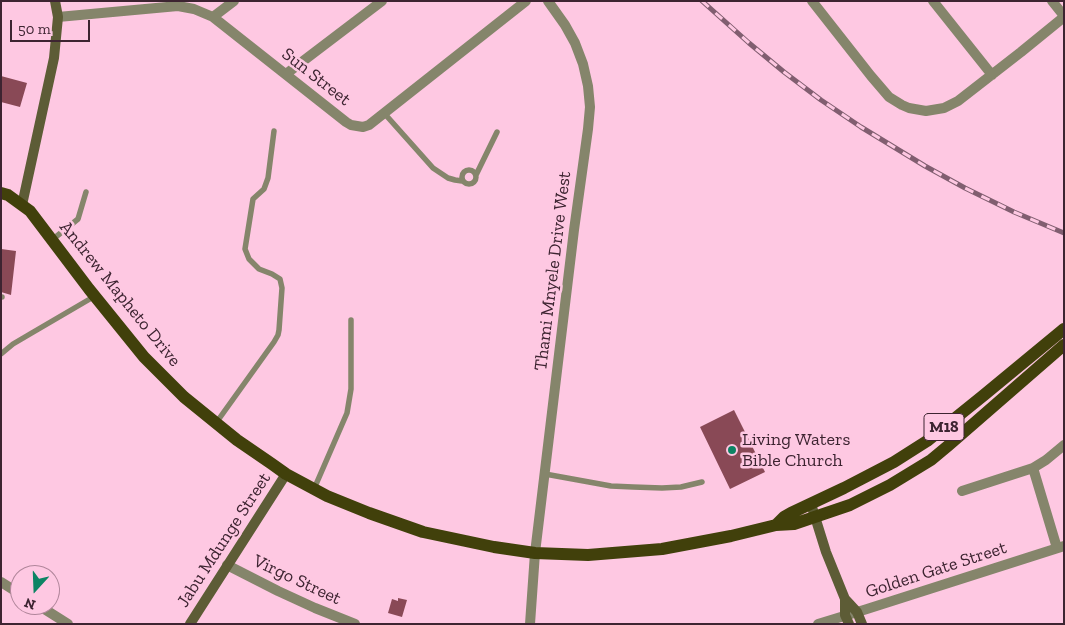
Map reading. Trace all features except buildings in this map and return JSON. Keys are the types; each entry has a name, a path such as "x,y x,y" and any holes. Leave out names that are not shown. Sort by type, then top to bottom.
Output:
{"main road":[{"name":"Andrew Mapheto Drive","path":"1,193 8,195 30,211 144,357 184,397 237,440 286,474 327,496 423,532 494,547 535,553 588,555 662,549 776,525 794,524 850,505 882,490 931,460 1064,345"},
{"name":"Andrew Mapheto Drive","path":"776,525 784,517 894,462 927,440 1064,329"}],"street":[{"path":"22,205 54,58 58,17 55,1"},
{"path":"213,17 234,1"},
{"path":"286,74 382,1"},
{"name":"Sun Street","path":"58,17 178,4 194,9 213,17 351,124 363,127 369,125 526,1"},
{"name":"Thami Mnyele Drive West","path":"530,624 535,553 590,107 583,64 575,43 548,1"},
{"path":"812,1 871,76 890,97 909,108 926,111 944,108 958,101 1064,16 1052,1"},
{"path":"933,1 992,75"},
{"path":"962,491 1032,468 1046,460 1064,445"},
{"path":"1032,468 1060,547"},
{"name":"Jabu Mdunge Street","path":"190,624 286,474"},
{"path":"811,504 826,552 845,599 847,620"},
{"name":"Golden Gate Street","path":"818,624 847,620 857,612 1060,547"},
{"name":"Virgo Street","path":"227,565 278,591 355,624"},
{"path":"845,599 857,612 862,624"},
{"path":"54,615 68,624"}],"lane":[{"path":"384,113 433,168 448,178 468,184 474,182 496,132"},
{"path":"216,423 274,342 279,330 282,288 280,279 259,269 249,259 245,249 253,199 264,189 268,178 274,131"},
{"path":"462,181 464,171 471,170 476,175"},
{"path":"52,240 78,218 86,192"},
{"path":"1,354 13,344 95,296"},
{"path":"314,489 349,406 351,389 351,320"},
{"path":"545,474 633,488 672,487 702,482"}],"railway":[{"path":"702,1 784,72 861,127 965,188 1014,212 1064,233"}],"place":[{"name":"Living Waters Bible Church","path":"732,450"}]}
